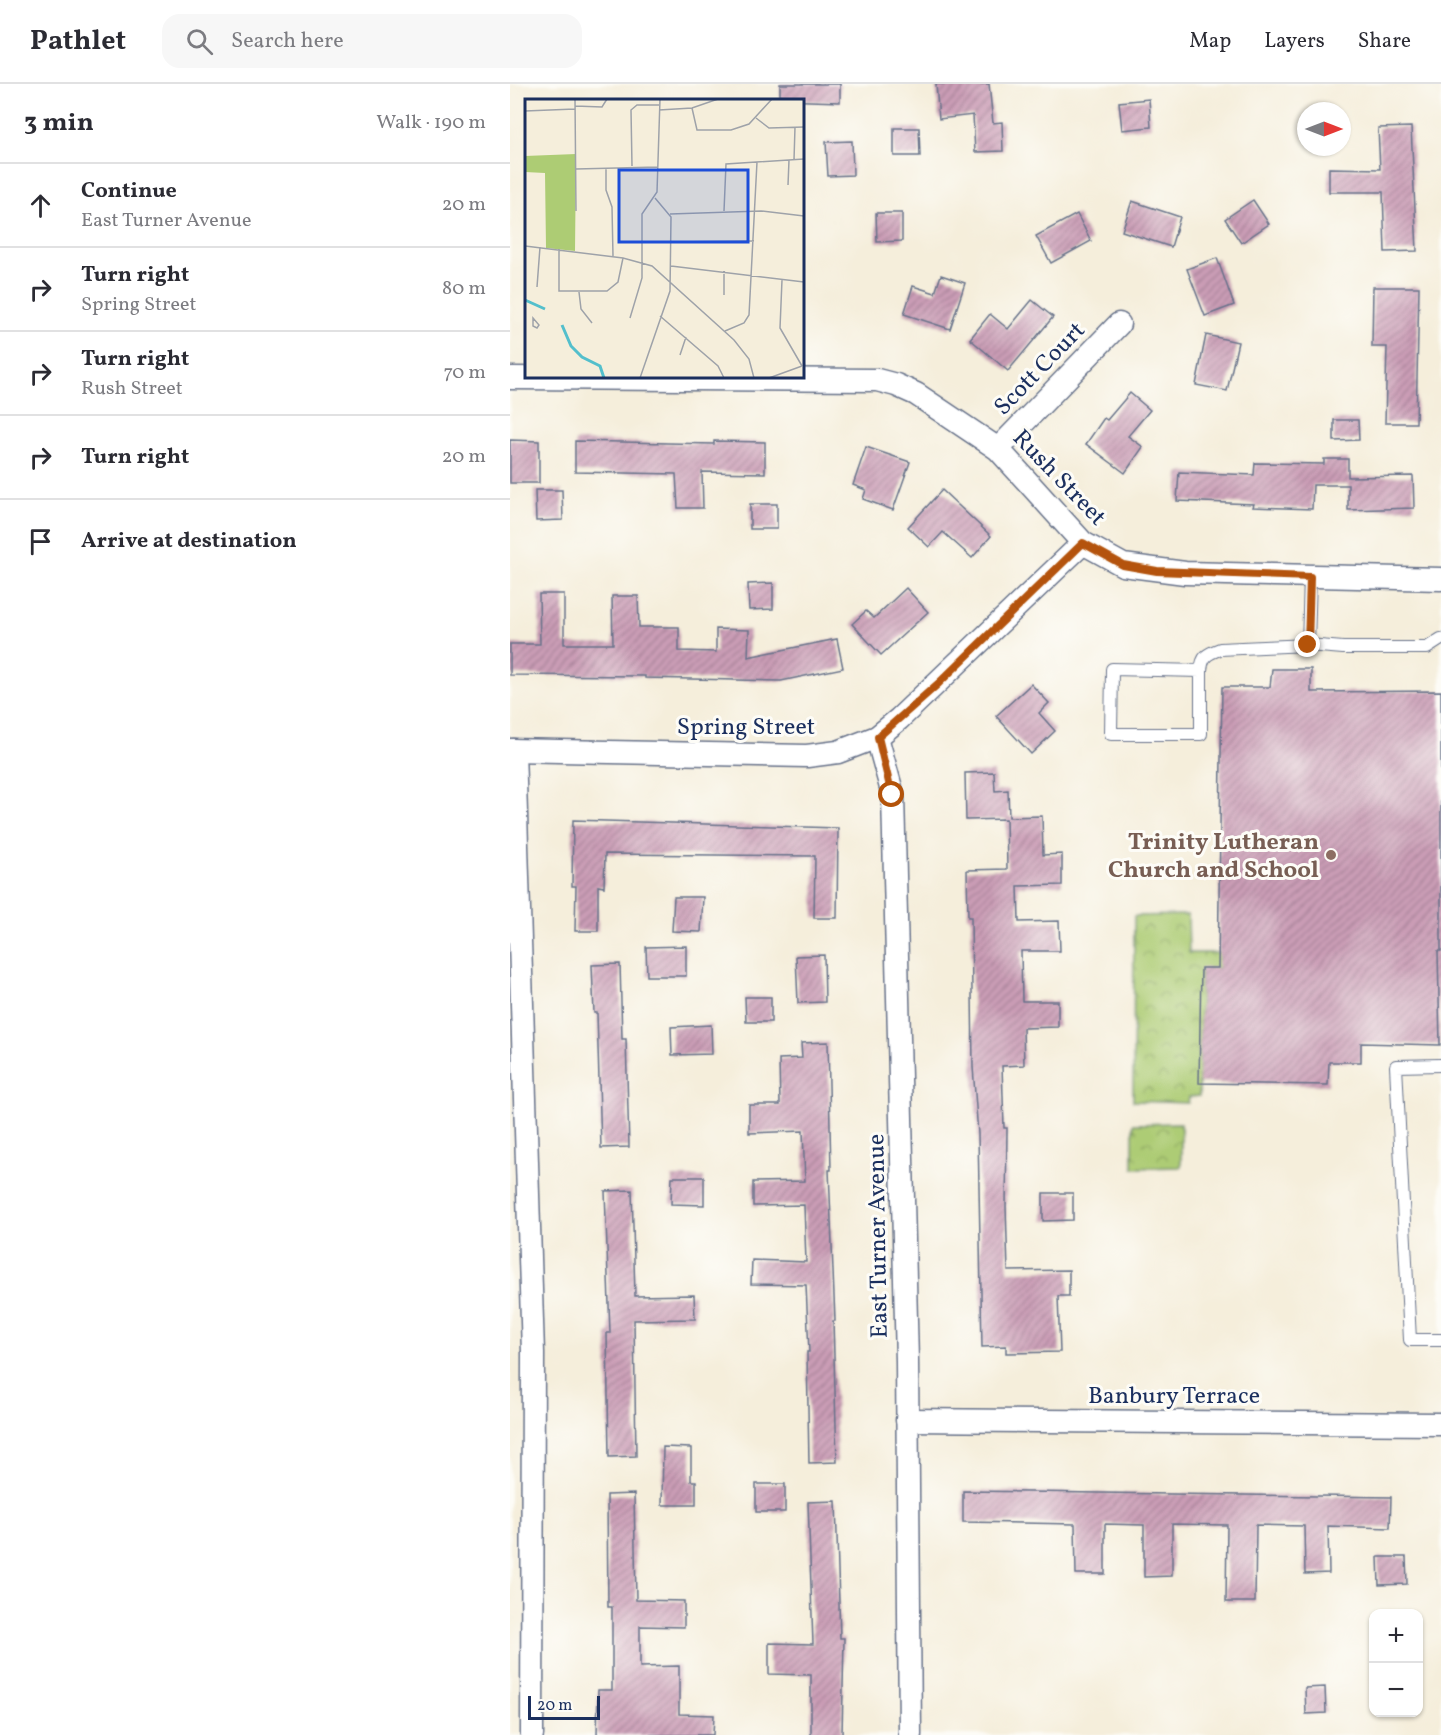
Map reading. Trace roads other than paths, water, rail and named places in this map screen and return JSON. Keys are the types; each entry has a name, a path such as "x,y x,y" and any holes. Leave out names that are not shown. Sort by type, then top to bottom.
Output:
{"street":[{"name":"Scott Court","path":"998,449 1119,324"},
{"name":"Rush Street","path":"510,378 877,380 916,394 998,449 1083,543 1123,565 1157,571 1441,579"},
{"name":"Spring Street","path":"512,750 807,756 838,752 878,737 939,683 1083,543"},
{"name":"East Turner Avenue","path":"878,737 892,795 907,1420 910,1735"},
{"path":"512,750 533,1353 532,1735"},
{"name":"Banbury Terrace","path":"907,1420 1441,1424"}],"lane":[{"path":"1308,645 1310,577"},
{"path":"1201,671 1112,669 1111,734 1201,734 1202,659 1207,654 1220,649 1308,645 1343,648 1427,648 1441,639"},
{"path":"1441,1065 1396,1065 1410,1340 1441,1340"}],"place":[{"name":"Trinity Lutheran Church and School","path":"1331,855"}]}
